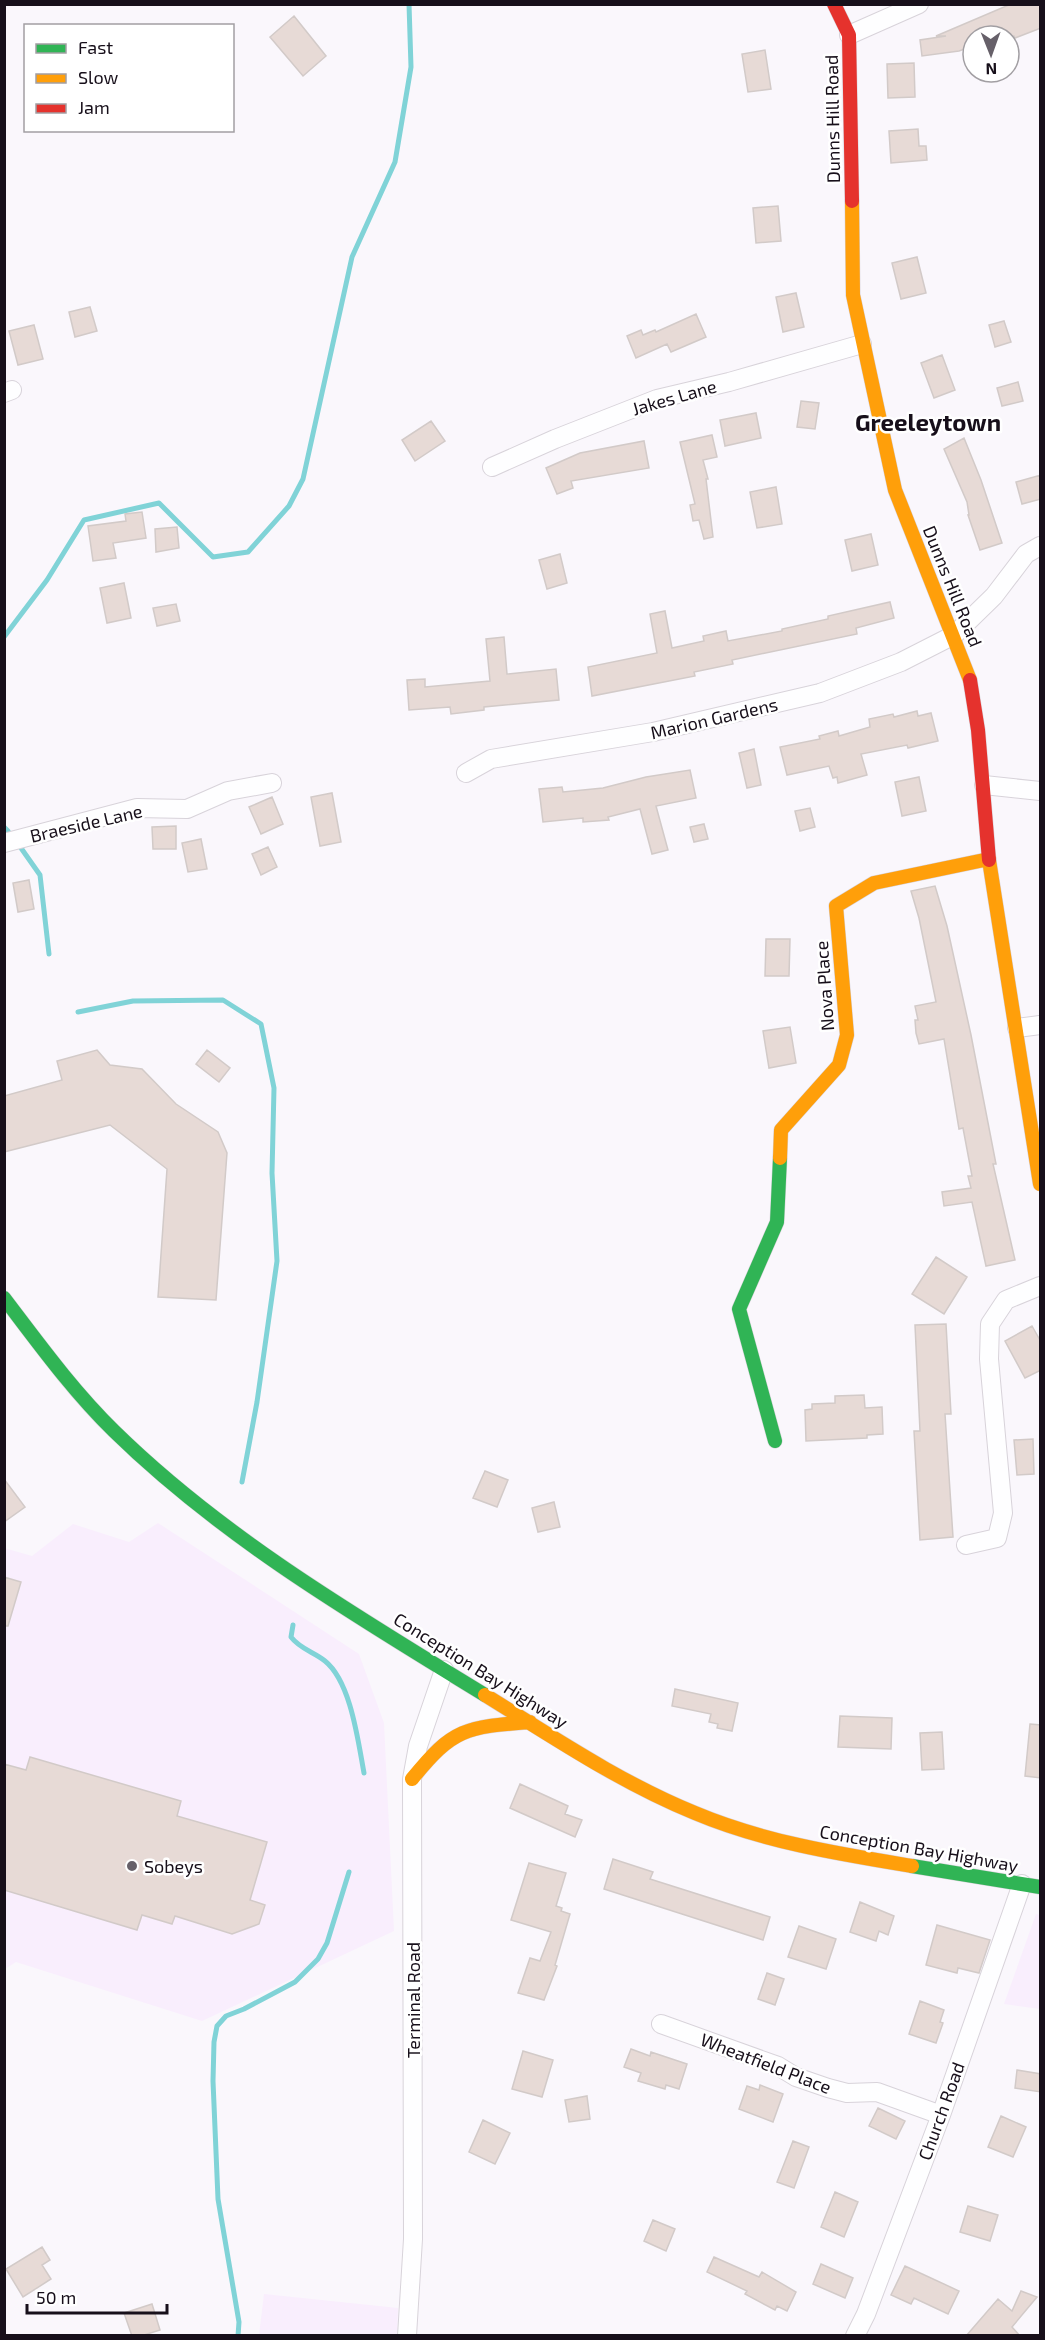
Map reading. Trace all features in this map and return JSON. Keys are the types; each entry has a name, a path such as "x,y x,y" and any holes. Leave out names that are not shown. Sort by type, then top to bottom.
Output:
{"street":[{"name":"Dunns Hill Road","path":"834,4 849,35 853,295 895,490 954,635 969,680 984,785 989,859 1041,1184"},
{"path":"849,35 919,4"},
{"name":"Jakes Lane","path":"492,467 555,439 657,399 729,382 862,344"},
{"name":"Marion Gardens","path":"466,773 491,759 653,732 820,693 901,662 954,635 994,596 1026,554 1041,546"},
{"name":"Braeside Lane","path":"4,843 137,808 187,809 228,790 272,783"},
{"path":"984,785 1041,791"},
{"name":"Nova Place","path":"775,1441 739,1309 777,1222 781,1130 839,1065 847,1035 836,906 874,883 989,859"},
{"path":"1017,1028 1041,1025"},
{"path":"966,1545 998,1538 1003,1513 989,1359 990,1324 1006,1300 1041,1286"},
{"name":"Conception Bay Highway","path":"4,1298 112,1430 155,1470 245,1540 444,1670 637,1787 727,1825 852,1855 1041,1887"},
{"name":"Terminal Road","path":"407,2336 413,2239 412,1779 424,1726 444,1670"},
{"path":"412,1779 430,1755 453,1735 484,1726 530,1722"},
{"name":"Church Road","path":"855,2336 866,2314 940,2115 1022,1884"},
{"name":"Wheatfield Place","path":"661,2024 770,2063 796,2077 828,2088 847,2093 877,2092 940,2115"}],"shaded area":[{"path":"158,1523 359,1654 384,1723 394,1931 202,2021 16,1962 5,1969 4,1548 32,1556 73,1524 129,1542"},
{"path":"1036,1914 1040,1915 1040,2009 1004,2004"},
{"path":"264,2294 398,2308 397,2335 259,2335"}],"building":[{"path":"1011,4 1041,4 1041,28 1021,36 1021,24 964,24"},
{"path":"294,16 326,56 303,76 270,37"},
{"path":"961,25 961,50 922,56 920,40 946,36 936,36"},
{"path":"765,50 771,89 748,92 742,54"},
{"path":"914,63 915,97 888,98 887,64"},
{"path":"918,129 919,146 926,146 927,160 891,163 889,131"},
{"path":"778,206 781,241 756,243 753,208"},
{"path":"917,257 926,293 901,299 892,263"},
{"path":"796,293 804,327 783,332 776,297"},
{"path":"90,307 97,331 75,337 69,312"},
{"path":"696,314 706,337 671,352 667,344 636,358 627,336 641,330 643,335 655,330 656,332"},
{"path":"1004,321 1011,342 995,347 989,325"},
{"path":"34,325 43,359 18,365 9,331"},
{"path":"942,355 955,390 934,398 921,363"},
{"path":"1018,382 1023,401 1002,406 997,388"},
{"path":"801,401 819,403 815,429 797,427"},
{"path":"756,413 761,438 725,446 720,420"},
{"path":"431,421 445,441 415,461 402,440"},
{"path":"712,435 717,457 703,460 708,479 706,479 713,537 704,539 699,520 693,521 690,505 695,504 680,442"},
{"path":"964,438 1002,543 980,550 968,515 967,502 944,449"},
{"path":"644,441 649,468 571,481 573,488 557,494 546,468 580,453"},
{"path":"1041,475 1041,499 1022,504 1016,482"},
{"path":"776,487 782,524 757,528 750,492"},
{"path":"142,512 146,538 113,543 116,558 93,561 88,526 126,521 125,514"},
{"path":"177,527 179,548 156,552 155,529"},
{"path":"871,534 878,565 852,571 845,540"},
{"path":"560,554 567,583 547,589 539,560"},
{"path":"124,583 131,618 107,623 100,588"},
{"path":"890,602 894,618 856,628 857,634 732,660 733,664 694,672 695,676 592,696 588,667 657,653 650,614 665,611 672,648 704,641 703,636 726,631 728,641 782,631 782,629 828,619 828,616"},
{"path":"176,604 180,621 157,626 153,608"},
{"path":"504,637 507,674 556,669 559,700 484,707 484,710 451,714 450,707 409,710 407,680 425,679 425,687 490,681 486,639"},
{"path":"917,711 918,716 931,713 938,741 908,748 907,745 861,754 867,775 838,783 837,777 833,778 829,766 787,775 780,747 820,739 819,736 838,731 839,736 870,727 869,719 893,714 894,717"},
{"path":"754,749 761,785 747,788 739,753"},
{"path":"690,770 696,798 656,806 668,850 652,854 640,809 608,817 609,820 583,822 583,818 543,822 539,789 562,787 563,792 603,788 646,777"},
{"path":"919,777 926,811 902,816 895,782"},
{"path":"332,793 341,842 320,846 311,797"},
{"path":"272,797 283,824 261,834 249,807"},
{"path":"810,808 815,827 800,831 795,811"},
{"path":"704,824 708,839 694,842 690,827"},
{"path":"176,826 176,849 153,849 152,827"},
{"path":"201,839 207,869 188,872 182,843"},
{"path":"268,847 277,867 261,875 252,854"},
{"path":"29,880 34,909 18,912 13,883"},
{"path":"935,886 947,926 971,1035 996,1164 993,1164 1015,1260 986,1266 972,1202 944,1206 942,1192 971,1188 968,1176 972,1176 963,1128 959,1129 944,1039 919,1044 916,1033 915,1020 918,1020 915,1006 936,1002 919,918 911,891"},
{"path":"766,939 790,939 789,976 765,976"},
{"path":"790,1027 796,1063 769,1068 763,1031"},
{"path":"97,1050 110,1065 142,1069 176,1104 218,1132 227,1153 216,1300 158,1297 167,1169 110,1125 4,1152 4,1096 62,1080 57,1061"},
{"path":"207,1050 230,1068 219,1082 196,1064"},
{"path":"936,1257 967,1277 944,1314 912,1294"},
{"path":"946,1324 951,1414 945,1414 953,1537 920,1540 914,1431 920,1431 915,1325"},
{"path":"1032,1326 1041,1342 1041,1370 1025,1378 1005,1341"},
{"path":"864,1395 865,1408 882,1407 883,1434 867,1435 867,1438 806,1441 805,1410 812,1409 812,1404 835,1403 835,1396"},
{"path":"1033,1439 1034,1474 1017,1475 1014,1440"},
{"path":"485,1471 508,1480 497,1507 473,1498"},
{"path":"4,1479 25,1507 4,1522"},
{"path":"554,1502 560,1527 538,1532 532,1508"},
{"path":"4,1577 21,1582 8,1626 4,1626"},
{"path":"675,1689 738,1703 732,1731 717,1728 718,1724 709,1722 711,1714 672,1706"},
{"path":"840,1716 892,1718 891,1749 838,1747"},
{"path":"1030,1724 1041,1725 1041,1778 1025,1776"},
{"path":"942,1732 944,1769 922,1770 920,1733"},
{"name":"Sobeys","path":"30,1757 181,1801 177,1816 267,1842 250,1900 265,1905 259,1924 232,1934 175,1916 172,1924 142,1915 137,1930 4,1890 4,1764 26,1770"},
{"path":"520,1784 568,1806 565,1814 582,1820 575,1837 510,1808"},
{"path":"613,1859 653,1872 650,1879 770,1917 763,1940 604,1889"},
{"path":"529,1863 566,1873 556,1906 562,1908 561,1911 570,1914 555,1965 557,1966 544,2000 518,1993 530,1958 540,1961 551,1932 511,1920"},
{"path":"860,1902 894,1916 888,1935 879,1931 876,1941 850,1932"},
{"path":"937,1925 990,1940 979,1973 958,1968 957,1973 926,1965"},
{"path":"799,1926 836,1939 826,1969 788,1957"},
{"path":"767,1973 784,1979 775,2005 758,1999"},
{"path":"920,2001 944,2010 940,2022 943,2023 936,2043 909,2034"},
{"path":"631,2049 650,2056 651,2052 687,2064 679,2089 666,2085 665,2089 638,2081 641,2073 624,2067"},
{"path":"523,2051 553,2060 542,2097 512,2089"},
{"path":"1017,2070 1041,2074 1041,2092 1015,2088"},
{"path":"760,2085 783,2094 773,2122 739,2109 747,2086 759,2090"},
{"path":"587,2096 590,2119 569,2122 565,2100"},
{"path":"878,2108 905,2121 896,2139 869,2126"},
{"path":"1001,2116 1026,2127 1013,2157 988,2147"},
{"path":"483,2120 510,2133 495,2164 469,2152"},
{"path":"793,2141 809,2147 794,2188 777,2182"},
{"path":"835,2192 858,2202 844,2237 821,2227"},
{"path":"968,2206 998,2215 990,2241 960,2232"},
{"path":"653,2220 675,2229 666,2251 644,2241"},
{"path":"42,2247 50,2260 42,2265 51,2279 23,2297 6,2269"},
{"path":"714,2257 759,2277 762,2272 796,2292 787,2311 777,2306 775,2310 745,2294 747,2291 707,2272"},
{"path":"821,2264 853,2278 845,2298 813,2284"},
{"path":"905,2266 959,2291 948,2314 914,2298 911,2304 891,2295"},
{"path":"1021,2291 1037,2297 1012,2327 1020,2336 966,2336 998,2299 1012,2311"},
{"path":"152,2304 160,2330 141,2336 132,2336 124,2313"}],"waterway":[{"path":"4,637 47,580 84,520 159,503 213,557 248,552 289,506 303,479 352,257 395,162 411,67 409,4"},
{"path":"4,827 8,831"},
{"path":"21,848 40,875 49,954"},
{"path":"78,1012 133,1001 223,1000 261,1024 274,1088 272,1173 277,1261 257,1402 242,1482"},
{"path":"293,1625 291,1637 299,1645 325,1661 341,1683 352,1713 364,1773"},
{"path":"238,2336 239,2322 218,2199 213,2081 214,2042 217,2026 226,2016 295,1982 318,1959 327,1943 349,1872"}],"traffic: fast":[{"path":"775,1441 739,1309 777,1222 780,1158"},
{"path":"4,1298 84,1400 156,1470 199,1506 339,1605 485,1695"},
{"path":"912,1866 1040,1887"}],"traffic: slow":[{"path":"852,201 853,295 895,490 970,680"},
{"path":"780,1158 781,1130 839,1065 847,1035 836,906 874,883 989,859"},
{"path":"989,860 1040,1184"},
{"path":"485,1695 614,1774 695,1813 775,1839 829,1852 912,1866"},
{"path":"412,1779 439,1749 462,1733 490,1726 530,1722"}],"traffic: jam":[{"path":"834,4 849,35 852,201"},
{"path":"970,680 978,730 989,860"}],"place":[{"name":"Sobeys","path":"132,1866"}],"district":[{"name":"Greeleytown","path":"928,421"}]}
